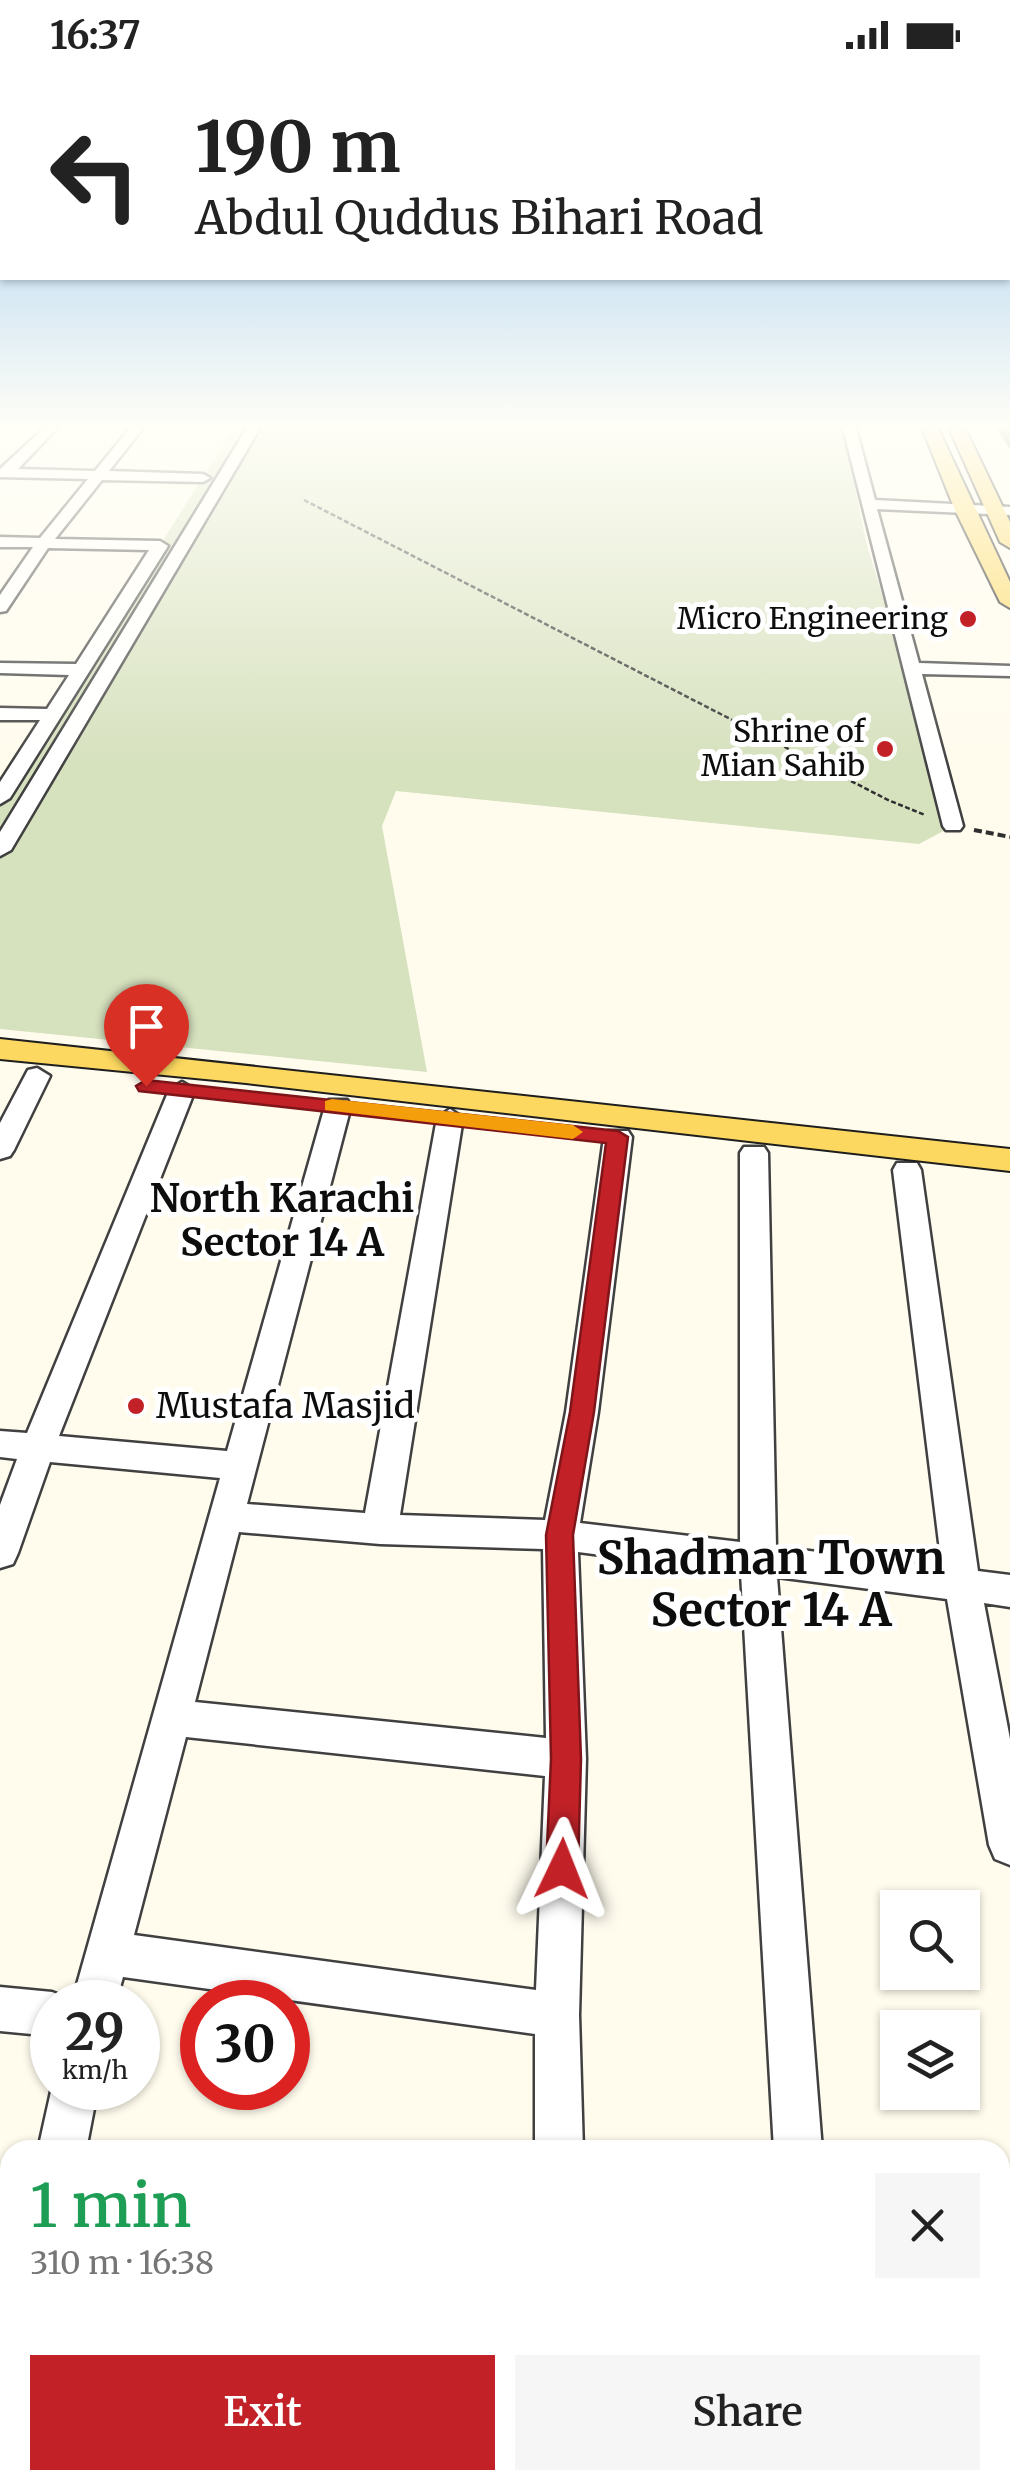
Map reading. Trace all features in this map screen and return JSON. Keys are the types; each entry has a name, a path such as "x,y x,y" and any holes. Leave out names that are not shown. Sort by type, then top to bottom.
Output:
{"main road":[{"path":"979,541 1010,602"},
{"path":"0,1049 246,1072 1010,1160"},
{"path":"0,1072 1010,1182"}],"street":[{"path":"0,607 45,541"},
{"path":"0,542 117,541"},
{"path":"0,798 163,541"},
{"path":"0,850 186,541"},
{"path":"879,541 953,826"},
{"path":"0,668 82,670"},
{"path":"913,668 1010,670"},
{"path":"0,714 53,715"},
{"path":"0,1150 36,1076"},
{"path":"0,1553 38,1448 182,1090"},
{"path":"100,1980 338,1106"},
{"path":"380,1529 450,1118"},
{"path":"559,2140 557,2015 566,1759 560,1535 582,1412 618,1137"},
{"path":"754,1153 758,1557 797,2140"},
{"path":"907,1170 962,1584 1010,1844"},
{"path":"0,1444 239,1466"},
{"path":"228,1517 380,1529 560,1535 1010,1591"},
{"path":"172,1718 566,1759"},
{"path":"108,1953 557,2015"},
{"path":"0,2010 30,2012"},
{"path":"64,2140 70,2110"}],"path":[{"path":"384,541 870,791 953,826 1010,837"}],"green space":[{"path":"163,541 866,541 953,826 919,844 396,791 382,826 427,1072 0,1029 0,798"}],"slow traffic":[{"path":"332,1106 573,1132"}],"place":[{"name":"Micro Engineering","path":"968,619"},
{"name":"Shrine of Mian Sahib","path":"885,749"},
{"name":"Mustafa Masjid","path":"136,1406"}],"district":[{"name":"North Karachi Sector 14 A","path":"282,1221"},
{"name":"Shadman Town Sector 14 A","path":"771,1584"}],"route":[{"path":"146,1086 618,1137 582,1412 560,1535 566,1759 562,1869"}]}
